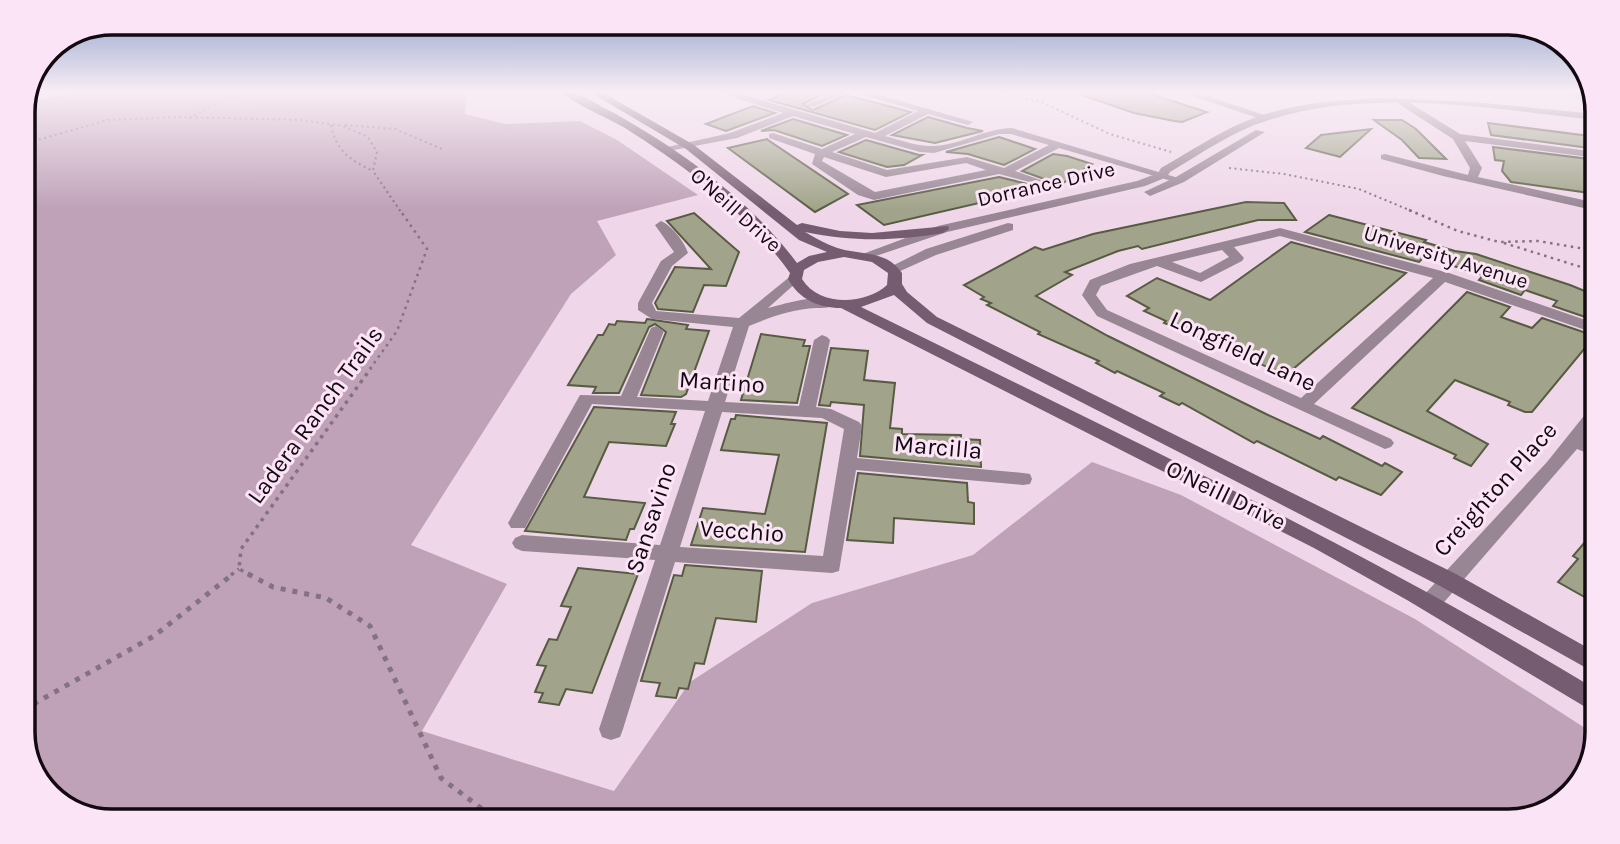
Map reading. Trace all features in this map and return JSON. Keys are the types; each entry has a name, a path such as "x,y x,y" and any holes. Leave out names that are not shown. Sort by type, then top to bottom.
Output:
{"main road":[{"name":"O'Neill Drive","path":"636,130 667,150 762,228 782,249 804,295 837,304 1224,491 1431,601 1585,696"},
{"name":"O'Neill Drive","path":"661,130 690,147 804,237 839,253"},
{"path":"786,223 837,237 879,240 943,229"},
{"name":"O'Neill Drive","path":"794,274 815,258 839,253 867,255 894,277 901,295 932,320 1448,580 1585,657"},
{"path":"837,304 877,298 894,277"}],"street":[{"path":"667,150 690,147 747,130"},
{"path":"853,130 937,150 961,145 989,130"},
{"path":"881,130 820,154 816,162 862,192 874,196 1003,171 1059,145"},
{"path":"999,130 1012,131 1178,180"},
{"name":"Dorrance Drive","path":"867,255 943,229 1141,184 1163,175 1165,170 1234,130"},
{"name":"Dorrance Drive","path":"894,277 982,234 1154,191 1210,163 1229,152 1239,142 1263,130"},
{"path":"1447,130 1457,137 1585,153"},
{"path":"773,136 886,174 967,160 1045,185"},
{"path":"1457,137 1476,168 1472,180"},
{"path":"1385,157 1472,180 1585,204"},
{"path":"661,225 679,246 681,253 666,264 645,310 652,315 743,323 769,312 802,304 837,304"},
{"name":"University Avenue","path":"1224,244 1280,232 1444,276 1585,325"},
{"path":"1224,244 1237,258 1201,278 1157,261 1224,244"},
{"name":"Longfield Lane","path":"1157,261 1095,284 1089,295 1102,313 1385,443"},
{"path":"743,323 794,274"},
{"path":"1303,405 1444,276"},
{"name":"Sansavino","path":"611,729 743,323"},
{"path":"627,401 656,331"},
{"path":"807,412 821,340"},
{"name":"Martino","path":"520,533 586,399 825,413 853,426 848,463"},
{"name":"Creighton Place","path":"1431,601 1585,427"},
{"path":"1574,441 1585,446"},
{"name":"Vecchio","path":"520,533 668,552 832,565 848,463"},
{"name":"Marcilla","path":"848,463 1023,479"}],"path":[{"name":"Ladera Ranch Trails","path":"35,141 71,130"},
{"name":"Ladera Ranch Trails","path":"239,569 241,549 397,331 427,249 373,171 345,158 333,142 332,130"},
{"name":"Ladera Ranch Trails","path":"354,130 368,136 377,152 373,171"},
{"path":"395,130 425,138 442,149"},
{"path":"1102,130 1188,157"},
{"path":"1210,163 1321,180 1359,189 1458,231 1585,268"},
{"path":"1499,242 1538,241 1585,249"},
{"path":"35,703 154,636 239,569 273,587 326,598 370,626 440,778 482,809"}],"shaded area":[{"path":"35,130 598,130 617,140 698,195 597,221 616,255 571,294 411,545 507,584 422,731 614,791 690,682 812,603 973,555 1092,462 1181,495 1415,619 1585,728 1577,766 1566,783 1555,793 1537,803 1508,809 112,809 92,806 69,796 54,783 43,766 35,737"}],"building":[{"path":"775,130 831,130 847,135 822,146"},
{"path":"901,130 983,131 935,143 892,135"},
{"path":"1369,130 1340,157 1306,148 1321,135"},
{"path":"1389,130 1417,130 1446,159 1419,158"},
{"path":"1490,130 1546,130 1585,135 1585,147 1491,135"},
{"path":"999,137 1035,149 1004,165 968,154 946,152"},
{"path":"767,139 848,194 815,212 728,148"},
{"path":"866,140 922,155 904,165 887,167 839,152"},
{"path":"1493,147 1585,158 1585,192 1511,182 1502,171 1504,161 1495,160"},
{"path":"1053,154 1092,164 1060,185 1052,186 1050,181 1022,171"},
{"path":"999,177 1044,188 884,225 857,205"},
{"path":"1246,202 1284,203 1296,220 1258,220 1142,249 1138,246 1118,251 1065,272 1072,275 1036,296 1108,336 1266,414 1320,439 1323,436 1382,466 1385,463 1402,472 1381,495 1339,477 1336,480 1257,441 1254,443 1182,403 1179,405 1160,396 1164,393 1117,371 1115,373 1096,363 1099,361 1038,334 1040,332 987,305 991,303 981,299 984,297 964,285 1035,247 1043,250 1093,234"},
{"path":"694,213 739,252 726,286 704,285 693,312 658,309 655,303 675,267 711,269 667,221"},
{"path":"1329,215 1426,240 1424,242 1455,251 1476,254 1585,291 1585,317 1553,306 1557,301 1525,290 1521,295 1479,280 1483,275 1447,264 1423,258 1419,262 1305,232"},
{"path":"1291,242 1406,273 1286,375 1164,323 1166,321 1144,311 1149,308 1127,296 1157,278 1210,300"},
{"path":"1467,292 1510,307 1501,317 1532,328 1542,318 1585,333 1585,348 1532,412 1508,405 1510,402 1455,380 1427,411 1488,444 1471,466 1454,458 1456,455 1352,408"},
{"path":"647,319 688,325 686,329 709,331 686,394 681,397 641,395 666,332 655,324 649,327 619,393 593,393 596,387 568,385 598,335 603,335 609,324 615,325 617,321 645,323"},
{"path":"761,334 805,340 803,346 810,346 797,403 741,400"},
{"path":"831,348 868,351 864,380 895,383 890,428 902,429 902,434 961,435 961,439 980,440 981,467 860,456 864,405 831,402 830,406 819,405"},
{"path":"594,407 676,412 671,424 675,424 666,446 609,442 584,497 645,503 634,529 630,529 626,540 525,531"},
{"path":"736,415 827,423 805,552 691,545 703,508 765,514 779,455 721,450 731,419 735,419"},
{"path":"858,473 967,483 968,502 974,503 974,524 894,518 893,543 847,540"},
{"path":"1585,542 1585,597 1558,582 1578,559 1573,556"},
{"path":"685,565 762,571 756,622 716,618 704,664 695,663 688,689 679,688 676,698 656,696 660,683 641,681 674,575 682,576"},
{"path":"578,568 638,574 592,693 566,689 559,705 539,702 543,693 535,692 546,666 537,665 549,639 557,640 571,607 561,606"}]}
